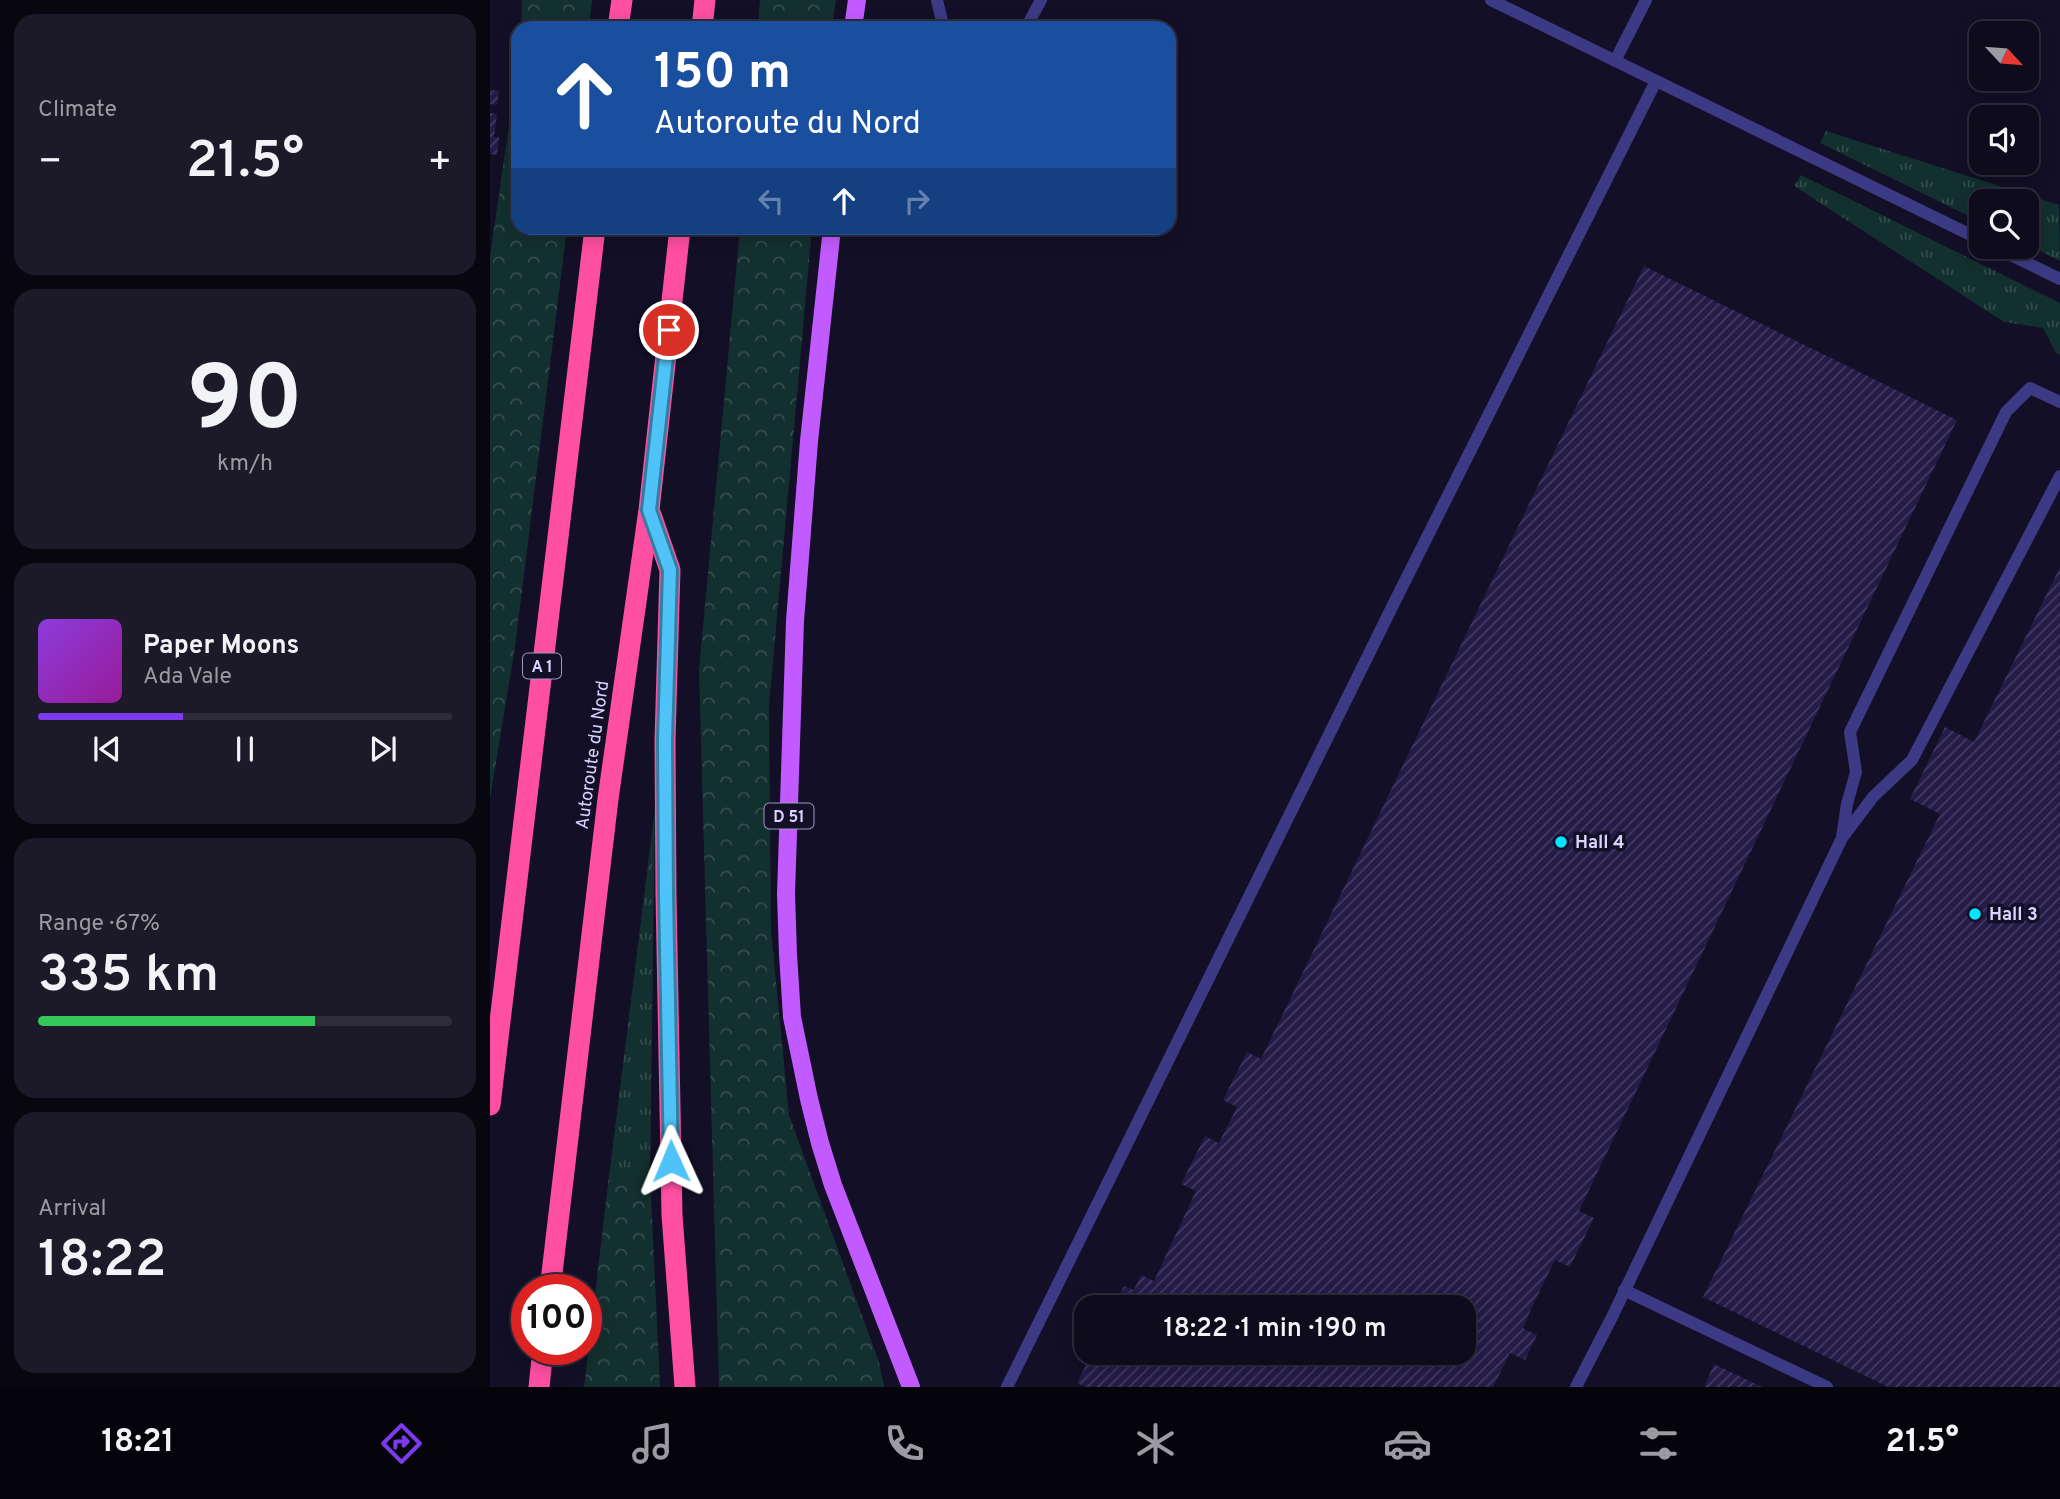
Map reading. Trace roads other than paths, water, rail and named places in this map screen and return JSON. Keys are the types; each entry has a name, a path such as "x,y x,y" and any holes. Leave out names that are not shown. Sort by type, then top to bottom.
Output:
{"highway":[{"path":"619,21 622,0"},
{"path":"703,21 705,0"},
{"name":"A 1","path":"490,1105 594,235"},
{"name":"Autoroute du Nord","path":"552,1274 608,799 649,510 679,235"},
{"path":"649,510 670,570 665,740 666,894 672,1215 685,1387"},
{"path":"539,1387 541,1365"}],"main road":[{"path":"854,21 856,0"},
{"name":"D 51","path":"831,235 809,441 795,621 786,894 792,1017 808,1099 833,1185 911,1387"}],"lane":[{"path":"937,0 942,21"},
{"path":"1030,21 1041,0"},
{"path":"1491,0 1969,234"},
{"path":"1615,61 1646,0"},
{"path":"1007,1387 1394,603 1656,81"},
{"path":"2019,259 2060,279"},
{"path":"1842,838 1847,804 1856,772 1850,732 2006,412 2030,388 2060,402"},
{"path":"1576,1387 1842,838 1873,797 1912,760 2060,476"},
{"path":"1624,1290 1827,1387"}],"place":[{"name":"Hall 4","path":"1561,842"},
{"name":"Hall 3","path":"1975,914"}]}
